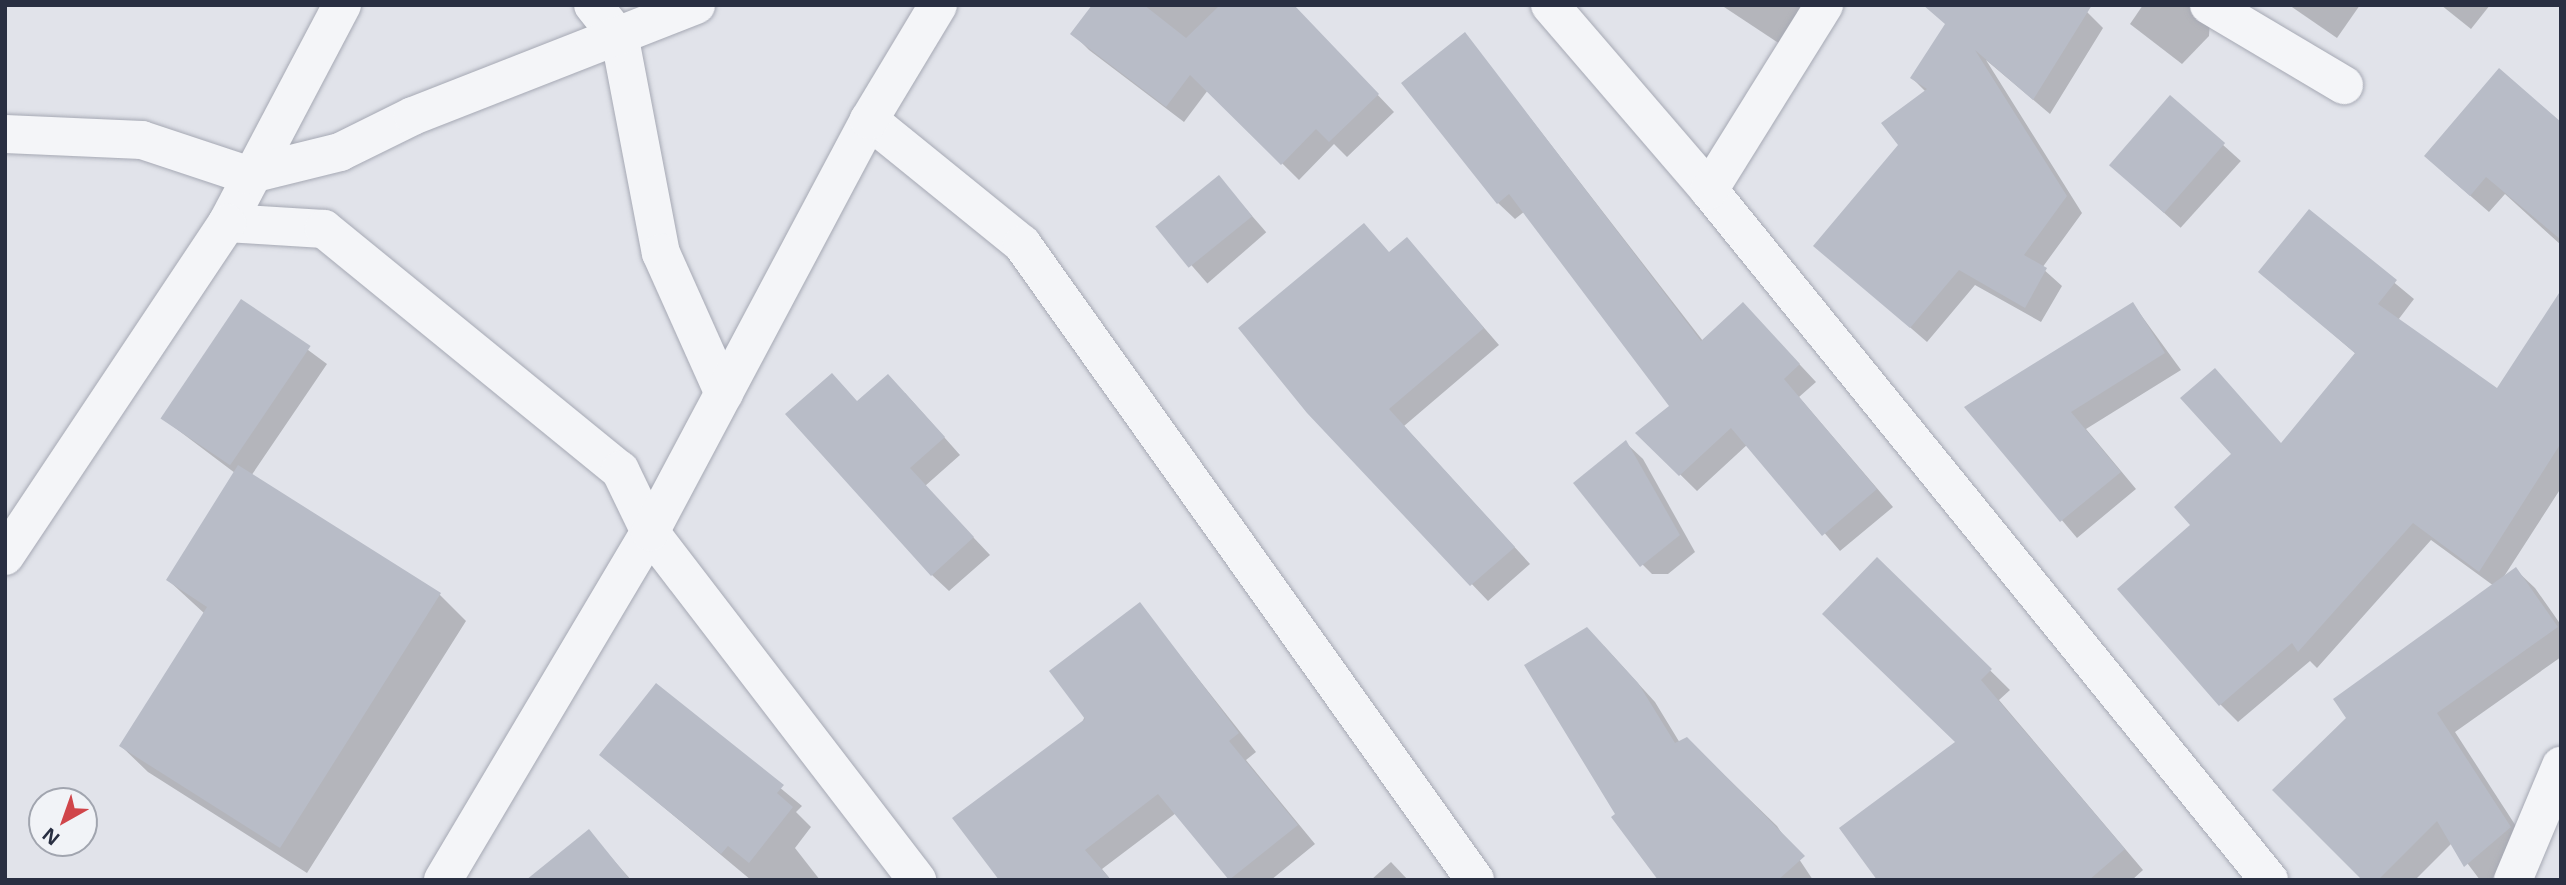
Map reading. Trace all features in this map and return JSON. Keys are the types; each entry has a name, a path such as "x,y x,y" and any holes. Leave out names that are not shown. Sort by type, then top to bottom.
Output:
{"street":[{"path":"5,556 227,223 247,175 342,5"},
{"path":"593,5 620,39 661,253 724,394"},
{"path":"5,134 142,140 247,175 340,152 413,116 620,39 696,5"},
{"path":"443,880 650,532 869,120 937,5"},
{"path":"1550,5 1709,190 2269,880"},
{"path":"1709,190 1824,5"},
{"path":"2209,5 2344,85"},
{"path":"869,120 1022,244 1475,880"},
{"path":"227,223 324,229 620,470 650,532 917,880"},
{"path":"2513,880 2561,766"}],"building":[{"path":"1092,5 1144,5 1186,38 1220,5 1294,5 1379,94 1329,142 1316,129 1281,165 1190,75 1166,107 1070,34"},
{"path":"1923,5 2092,5 2033,100 1975,50 2067,196 2024,255 2047,268 2025,308 1959,270 1910,328 1813,246 1898,145 1881,123 1927,89 1910,78 1945,24"},
{"path":"1465,32 1701,341 1743,302 1800,364 1784,379 1877,489 1822,536 1731,428 1679,476 1635,433 1669,406 1509,194 1497,204 1401,83"},
{"path":"2499,68 2561,122 2561,240 2486,177 2470,196 2424,156"},
{"path":"2170,95 2225,143 2164,213 2109,165"},
{"path":"1219,175 1252,216 1189,268 1155,227"},
{"path":"2309,209 2397,280 2378,304 2497,388 2561,290 2561,443 2479,572 2413,523 2298,652 2292,643 2219,706 2117,589 2190,525 2174,507 2231,454 2180,398 2215,368 2281,443 2355,353 2258,272"},
{"path":"1364,223 1389,252 1407,237 1484,328 1389,409 1515,547 1470,586 1307,413 1238,328"},
{"path":"241,299 311,346 230,465 160,418"},
{"path":"2133,302 2165,353 2071,412 2121,472 2060,522 1964,407"},
{"path":"832,373 857,401 888,374 945,437 910,468 974,537 931,576 785,414"},
{"path":"1626,440 1680,535 1640,567 1573,483"},
{"path":"238,465 441,593 280,848 119,746 207,607 166,580"},
{"path":"1877,557 1992,669 1981,680 2125,849 2089,880 1877,880 1839,828 1955,742 1822,614"},
{"path":"2516,567 2558,627 2437,713 2511,827 2464,867 2437,821 2378,880 2362,880 2272,790 2346,718 2333,699"},
{"path":"1140,602 1239,733 1229,741 1298,825 1229,880 1158,794 1085,850 1111,880 999,880 952,818 1085,719 1049,671"},
{"path":"1587,627 1638,683 1675,743 1687,737 1805,856 1778,880 1658,880 1611,817 1615,814 1524,665"},
{"path":"656,683 784,785 777,793 793,807 749,863 728,846 721,854 599,755"},
{"path":"589,829 630,880 526,880"}]}
